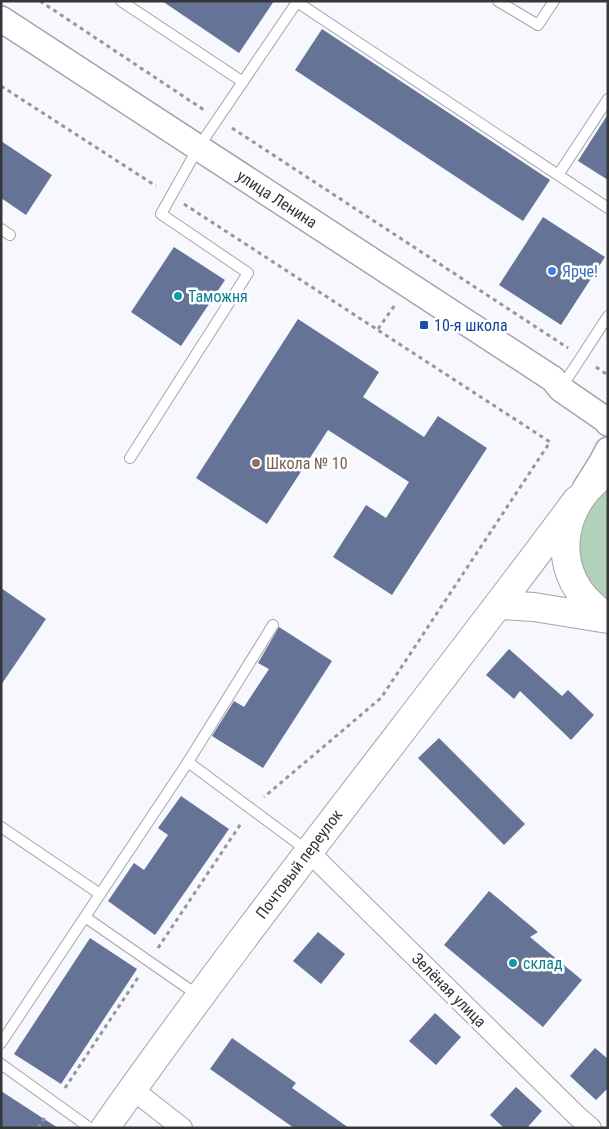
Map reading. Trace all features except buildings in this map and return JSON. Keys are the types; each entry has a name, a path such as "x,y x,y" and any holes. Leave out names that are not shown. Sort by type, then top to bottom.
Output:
{"main road":[{"name":"Почтовый переулок","path":"105,1128 308,851 500,605 577,500 596,479 608,472"},
{"path":"577,500 567,526 566,553 570,571 578,589 592,605 608,618"},
{"path":"500,605 534,607 608,618"}],"street":[{"name":"улица Ленина","path":"1,19 608,413"},
{"name":"улица Ленина","path":"559,381 561,389 608,423"},
{"path":"577,500 608,450"},
{"name":"Зелёная улица","path":"308,851 577,1116 592,1128"},
{"path":"132,1089 182,1128"}],"lane":[{"path":"120,1 243,82"},
{"path":"498,1 538,25 554,1"},
{"path":"130,458 248,273 162,214 198,148 297,2 608,208"},
{"path":"558,175 608,99"},
{"path":"559,381 582,357 608,316"},
{"path":"1,1043 188,762 273,625"},
{"path":"188,762 308,851"},
{"path":"1,827 100,894"},
{"path":"85,917 200,997"},
{"path":"1,1064 90,1128"}],"path":[{"path":"40,1 608,375"},
{"path":"1,86 160,188"},
{"path":"38,1128 251,809 381,698 550,442 177,199"}],"green space":[{"path":"608,487 608,607 582,578 574,536 592,497"}],"place":[{"name":"Ярче!","path":"552,271"},
{"name":"Таможня","path":"178,296"},
{"name":"10-я школа","path":"424,325"},
{"name":"Школа № 10","path":"256,463"},
{"name":"склад","path":"513,963"}]}
